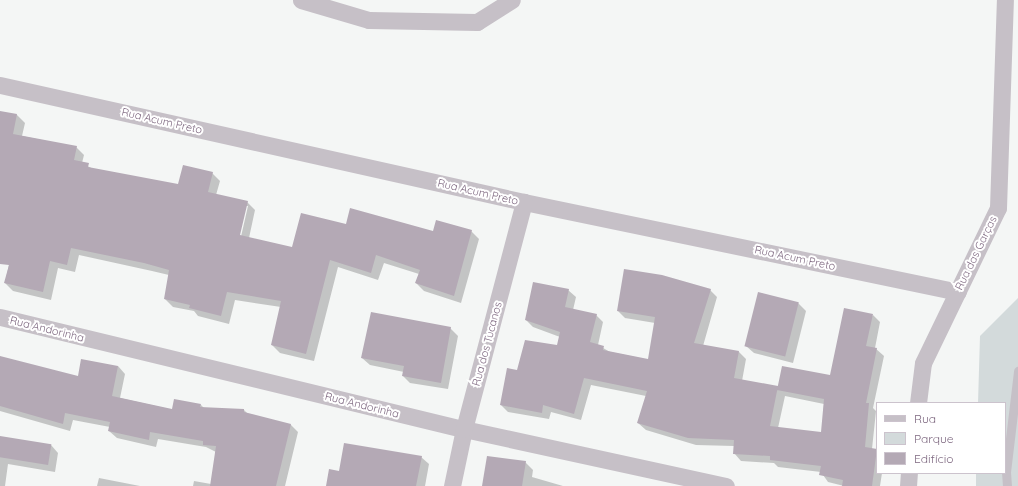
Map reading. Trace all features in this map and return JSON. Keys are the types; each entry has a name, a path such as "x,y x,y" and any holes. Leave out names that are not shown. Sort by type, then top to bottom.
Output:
{"street":[{"path":"301,0 369,20 477,22 512,0"},
{"name":"Rua das Garças","path":"918,402 923,363 998,208 1006,0"},
{"name":"Rua Acum Preto","path":"0,85 524,202 958,292"},
{"name":"Rua dos Tucanos","path":"452,486 464,429 524,202"},
{"name":"Rua Andorinha","path":"0,317 464,429 726,486"},
{"path":"908,486 909,474"}],"lane":[{"path":"1007,486 1006,472 1018,370"}],"green space":[{"path":"1018,298 1018,486 976,486 976,474 1006,474 1006,402 978,402 980,336"}],"building":[{"path":"0,111 17,114 13,134 77,146 74,160 89,163 88,167 178,184 183,165 213,172 208,192 248,201 240,235 292,247 301,213 346,224 350,208 433,231 436,220 472,230 454,296 415,283 420,270 376,255 371,273 330,260 306,354 271,345 281,301 227,292 221,316 189,308 190,305 164,299 169,270 144,263 71,248 67,265 50,261 43,292 4,283 9,265 0,264"},
{"path":"624,269 662,275 711,289 694,343 739,351 734,378 778,386 782,366 830,375 844,308 873,314 866,346 877,348 866,403 869,403 865,447 876,449 872,486 842,486 843,480 819,475 821,466 770,460 770,456 733,454 734,440 688,438 637,423 647,391 584,378 574,414 543,405 542,413 500,405 507,368 517,370 525,340 557,345 560,332 525,320 533,282 569,289 565,307 597,314 590,342 604,346 603,350 648,359 655,317 617,311","holes":["777,390 824,399 821,432 770,426"]},
{"path":"758,292 799,302 785,356 744,346"},
{"path":"371,312 451,327 441,383 402,376 404,366 361,358"},
{"path":"0,356 78,376 81,359 118,366 112,396 172,409 174,399 201,404 200,407 244,409 244,412 291,424 276,486 210,486 216,446 203,445 203,441 150,432 149,440 108,431 110,422 65,413 63,424 0,406"},
{"path":"0,436 51,444 48,465 0,457"},
{"path":"344,443 422,456 416,486 326,486 329,469 339,471"},
{"path":"487,456 526,461 522,486 482,486"}]}
